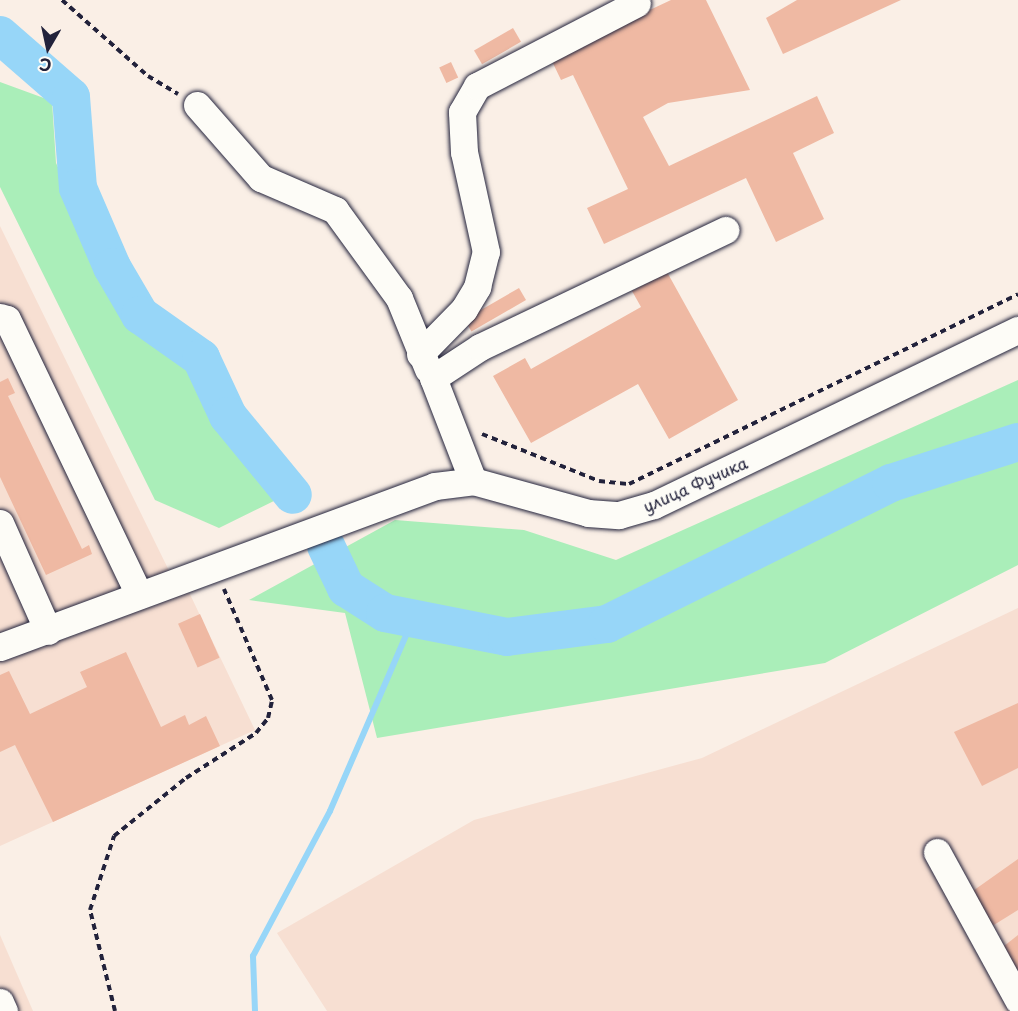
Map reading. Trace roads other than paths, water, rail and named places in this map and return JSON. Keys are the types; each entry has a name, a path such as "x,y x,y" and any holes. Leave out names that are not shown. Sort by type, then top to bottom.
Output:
{"street":[{"path":"420,354 464,309 486,252 464,152 462,112 477,86 637,3"},
{"path":"197,105 261,178 335,210 399,298 420,354 433,378 472,481"},
{"path":"433,378 480,347 725,230"},
{"path":"0,317 7,319 139,595"},
{"name":"улица Фучика","path":"0,647 175,582 355,520 435,486 472,481 588,513 619,515 654,506 1018,330"},
{"path":"0,523 48,631"},
{"path":"937,852 1018,1000"},
{"path":"0,1002 4,1011"}],"waterway":[{"path":"0,35 71,97 78,188 112,267 140,315 201,358 228,416 293,495"},
{"path":"326,546 346,588 385,613 507,637 607,624 891,483 1018,442"},
{"path":"255,1011 253,956 330,811 413,619"}]}
